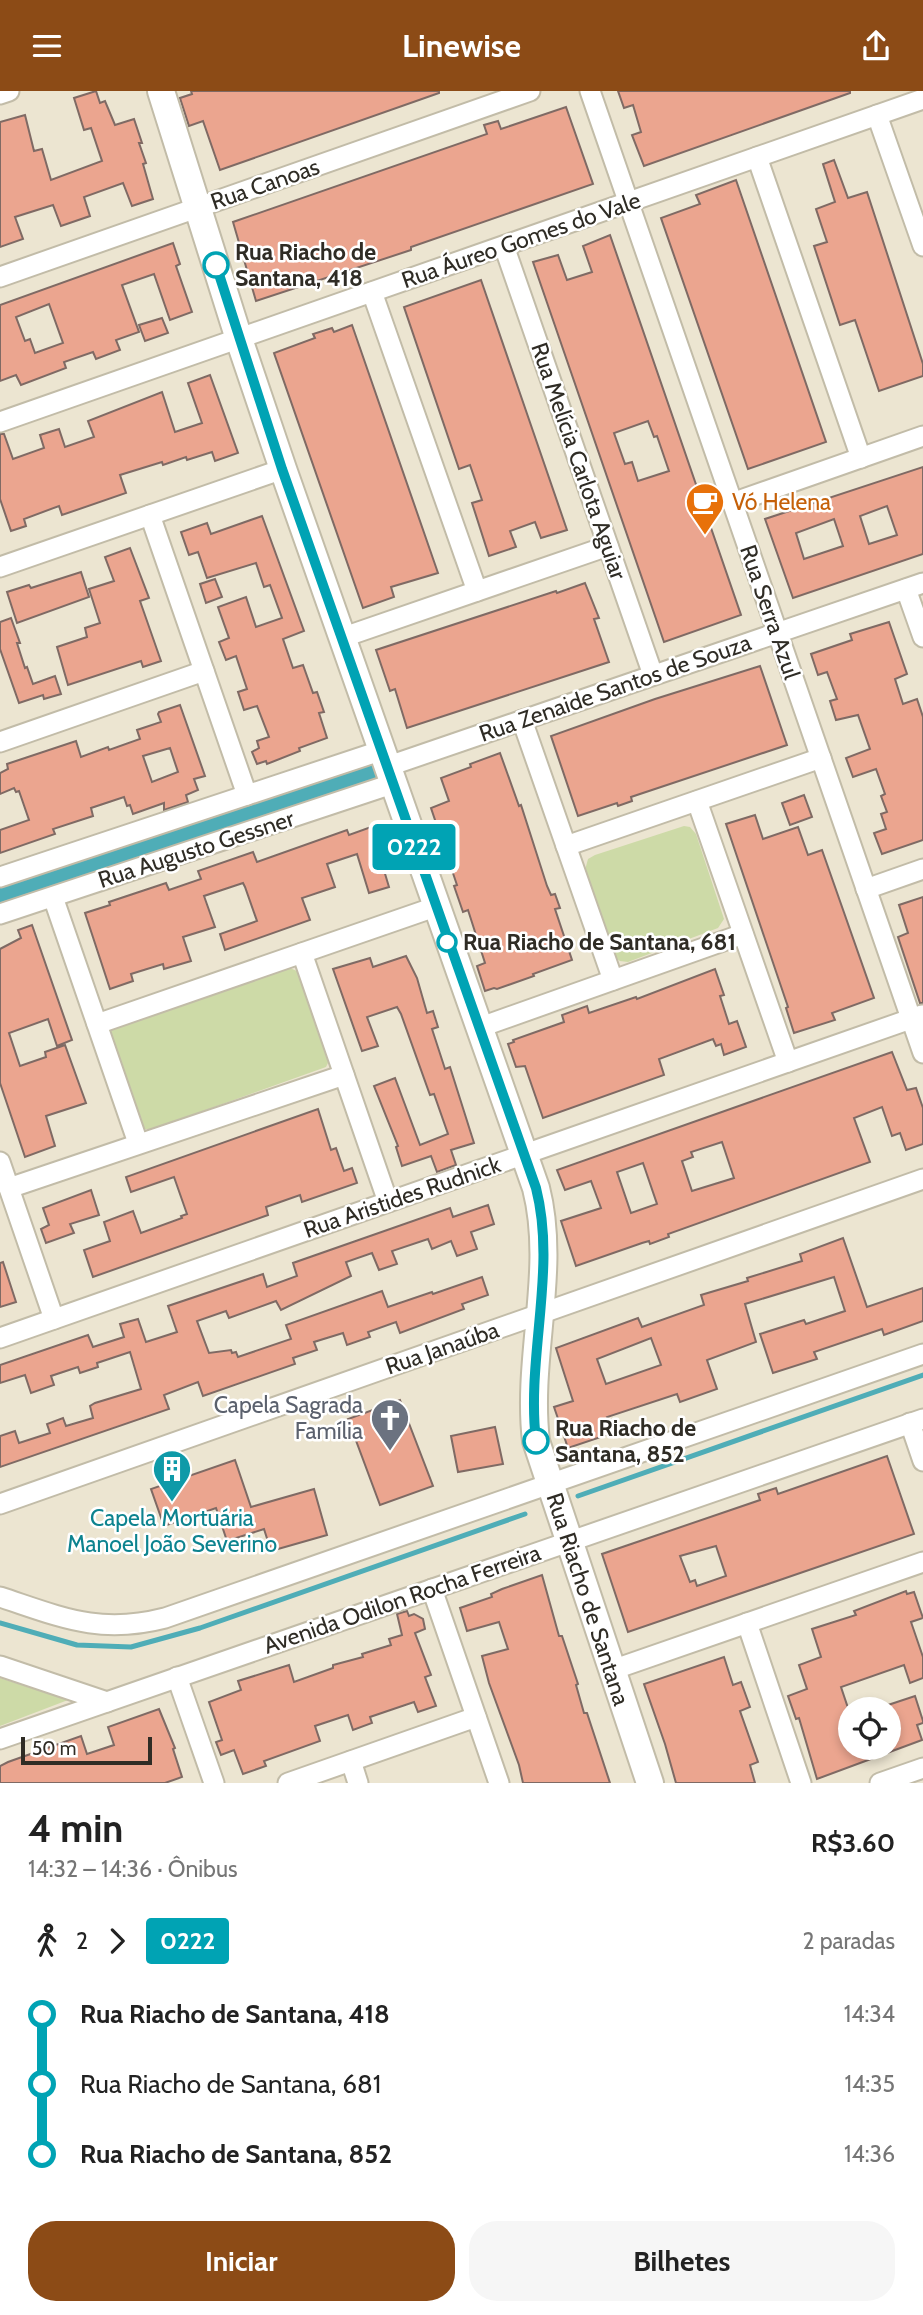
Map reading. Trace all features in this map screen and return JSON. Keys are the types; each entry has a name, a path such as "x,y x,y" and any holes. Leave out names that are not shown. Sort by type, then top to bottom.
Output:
{"street":[{"path":"0,94 9,91"},
{"name":"Rua Riacho de Santana","path":"161,91 282,469 536,1188 544,1226 534,1419 536,1441 650,1783"},
{"name":"Rua Canoas","path":"0,277 530,91"},
{"name":"Rua Serra Azul","path":"590,91 866,889 917,1017 923,1053"},
{"name":"Rua Áureo Gomes do Vale","path":"0,422 923,99"},
{"path":"877,115 923,246"},
{"path":"757,157 861,458"},
{"name":"Rua Melícia Carlota Aguiar","path":"504,246 653,675"},
{"path":"372,292 477,591"},
{"path":"732,503 923,436"},
{"path":"0,567 282,469"},
{"path":"150,515 247,795"},
{"path":"341,638 608,546"},
{"path":"915,586 923,637"},
{"name":"Rua Zenaide Santos de Souza","path":"386,767 915,586"},
{"path":"0,743 204,671"},
{"path":"522,720 613,980"},
{"path":"566,846 821,758"},
{"name":"Rua Augusto Gessner","path":"0,877 247,795 386,767"},
{"name":"Rua Augusto Gessner","path":"0,914 53,897 386,767"},
{"path":"697,801 788,1062"},
{"path":"866,889 923,869"},
{"path":"53,897 138,1143"},
{"path":"97,1024 435,907"},
{"path":"478,1028 743,934"},
{"path":"302,953 388,1202"},
{"name":"Rua Aristides Rudnick","path":"0,1338 917,1017"},
{"path":"9,1188 344,1075"},
{"path":"0,1162 54,1319"},
{"name":"Rua Janaúba","path":"0,1504 923,1179"},
{"path":"0,1597 102,1626 146,1623 923,1354"},
{"path":"916,1421 923,1461"},
{"name":"Avenida Odilon Rocha Ferreira","path":"0,1739 916,1421"},
{"path":"612,1670 923,1562"},
{"path":"432,1589 499,1783"},
{"path":"747,1623 801,1783"},
{"path":"0,1666 107,1702"},
{"path":"177,1677 214,1783"},
{"path":"288,1783 476,1717"},
{"path":"351,1761 358,1783"},
{"path":"880,1783 923,1768"}],"green space":[{"path":"684,826 690,827 696,834 724,919 718,928 628,962 620,961 614,957 585,870 588,859"},
{"path":"290,968 299,972 329,1061 326,1067 153,1129 145,1129 139,1125 110,1034 113,1027"},
{"path":"0,1678 68,1700 0,1726"}],"building":[{"path":"96,91 100,103 105,101 115,125 134,119 142,143 139,143 146,163 143,164 153,199 132,206 123,183 84,197 90,216 61,226 53,205 15,217 23,239 0,247 0,122 25,115 34,151 42,149 51,180 102,161 91,128 84,130 74,98"},
{"path":"191,91 439,93 220,170 203,121 189,126 180,98 192,94"},
{"path":"618,91 850,93 644,166 632,135 641,132 633,105 624,108"},
{"path":"566,107 593,184 411,247 411,250 256,301 233,222 487,134 484,125 498,121 501,129"},
{"path":"834,160 848,198 867,192 923,364 923,376 879,391 855,320 840,325 814,246 827,242 816,209 835,202 823,164"},
{"path":"736,180 826,442 748,469 661,218 700,204 696,195"},
{"path":"610,235 741,615 664,642 533,262 558,255 567,280 592,272 583,246","holes":["648,421 654,437 657,436 669,471 638,481 632,462 625,464 614,433"]},
{"path":"173,243 180,264 176,266 192,312 170,320 154,274 122,285 139,332 116,340 120,350 96,359 93,352 64,362 66,368 21,385 16,375 0,381 0,305","holes":["49,304 63,343 35,353 30,339 25,341 16,317"]},
{"path":"481,280 567,530 541,538 535,522 510,531 516,547 489,556 472,503 482,500 470,465 459,469 404,307"},
{"path":"162,318 168,333 145,341 139,325"},
{"path":"352,325 438,573 391,587 394,597 363,608 274,353 315,338 313,334 332,328 334,332"},
{"path":"210,375 238,453 215,461 212,452 163,465 162,462 120,475 126,493 62,515 59,506 24,519 26,526 11,531 0,499 0,434 4,434 13,459 44,448 40,435 59,429 65,447 94,437 88,421 162,392 175,432 202,423 188,383"},
{"path":"923,467 923,554 793,598 765,519","holes":["887,506 897,535 869,544 860,516","834,519 843,546 804,559 796,533"]},
{"path":"262,516 304,631 283,639 293,668 303,665 313,693 317,692 324,712 319,713 327,738 267,764 266,761 257,764 252,752 259,748 257,741 269,737 257,706 244,710 238,692 247,689 236,656 226,660 219,642 229,638 218,607 246,597 256,627 282,618 270,585 264,587 256,563 207,578 198,552 189,555 181,532 207,523 211,534"},
{"path":"130,548 149,598 140,601 161,661 143,667 141,661 68,685 57,647 87,637 85,628 100,623 89,589 114,581 105,557"},
{"path":"81,572 89,597 17,623 7,592 29,585 31,588"},
{"path":"215,579 222,597 206,603 200,584"},
{"path":"585,583 599,618 594,619 609,662 407,728 395,689 390,691 376,650"},
{"path":"11,618 25,668 27,667 33,684 55,676 61,694 44,699 43,695 19,703 0,649 0,622"},
{"path":"889,622 907,674 895,679 903,704 917,699 923,717 923,840 882,854 874,833 886,829 881,814 887,812 881,796 885,794 876,769 853,777 846,758 870,749 858,715 836,720 830,701 837,699 827,672 818,675 811,654 852,640 850,634"},
{"path":"760,666 787,745 631,797 632,801 618,806 617,803 578,816 551,736"},
{"path":"180,705 205,776 194,779 198,790 186,795 188,802 164,810 164,803 133,814 124,797 91,808 93,816 53,829 55,834 0,853 0,830 29,820 19,791 16,792 14,788 0,794 0,773 8,769 7,764 76,741 81,757 108,747 109,750 140,739 137,730 161,722 159,712","holes":["170,748 178,772 152,782 143,756"]},
{"path":"500,753 519,806 521,805 547,886 551,895 555,894 560,908 555,909 572,960 533,974 534,976 485,991 477,966 485,963 468,910 463,912 454,886 457,885 431,808 449,801 441,778"},
{"path":"804,795 812,817 790,825 782,803"},
{"path":"755,815 763,839 798,827 808,855 822,850 874,998 832,1013 835,1020 794,1033 786,1008 788,1007 726,824"},
{"path":"371,827 389,887 369,893 357,854 327,864 335,887 302,898 310,920 225,950 220,934 257,921 245,887 243,883 204,896 215,927 183,937 191,961 164,969 163,964 131,974 133,981 110,989 85,913 166,883 169,890 201,879 198,871 253,852 257,862 347,830 349,835"},
{"path":"923,897 923,1003 920,1003 898,937 908,933 899,905"},
{"path":"32,925 72,1040 57,1046 48,1019 9,1033 20,1066 46,1057 45,1052 65,1045 86,1103 46,1116 55,1146 25,1157 0,1083 0,949 21,938 18,930"},
{"path":"406,956 417,978 427,1013 433,1011 438,1027 432,1029 445,1069 450,1067 474,1143 451,1150 456,1165 437,1172 431,1156 402,1166 396,1147 398,1146 374,1086 395,1078 420,1145 448,1134 434,1094 430,1095 401,1014 397,1007 367,1017 378,1046 362,1051 333,969 370,958 373,967"},
{"path":"715,969 724,995 720,996 729,1024 737,1021 746,1047 724,1055 721,1044 716,1046 713,1039 659,1059 664,1075 543,1118 525,1066 516,1067 508,1044 564,1022 562,1015 587,1006 589,1013 636,997 637,999"},
{"path":"892,1052 907,1090 916,1088 923,1108 923,1144 906,1150 900,1133 892,1136 882,1107 854,1118 870,1162 668,1234 669,1237 650,1244 649,1241 642,1243 576,1266 561,1221 601,1208 591,1181 565,1190 557,1170","holes":["722,1142 734,1178 692,1191 682,1161 693,1157 691,1152","643,1163 657,1204 631,1213 617,1172"]},
{"path":"318,1109 331,1150 336,1148 344,1171 352,1168 357,1183 302,1202 300,1195 266,1207 268,1215 93,1277 84,1250 110,1241 104,1222 133,1211 141,1233 187,1214 174,1177 131,1192 126,1177"},
{"path":"91,1190 99,1215 70,1224 74,1233 46,1243 41,1229 49,1225 43,1208"},
{"path":"488,1205 494,1224 471,1232 477,1249 457,1256 451,1241 432,1249 428,1239 392,1251 397,1264 379,1270 372,1253 346,1262 351,1276 281,1310 276,1301 229,1318 226,1311 197,1321 209,1353 231,1350 232,1353 236,1352 238,1357 291,1339 286,1325 382,1291 388,1307 482,1277 488,1295 462,1304 464,1309 400,1333 396,1322 368,1332 370,1337 347,1345 343,1333 314,1342 317,1350 293,1358 295,1364 203,1396 198,1382 164,1395 169,1409 0,1467 0,1436 15,1431 19,1443 50,1433 47,1424 63,1418 66,1426 93,1418 90,1406 141,1389 130,1352 97,1363 98,1367 80,1373 78,1367 51,1376 54,1385 31,1393 25,1375 0,1383 0,1365 88,1335 93,1347 124,1337 120,1324 138,1319 146,1342 177,1332 168,1306 263,1274 267,1287 297,1276 293,1263 450,1208 453,1217"},
{"path":"843,1238 867,1307 923,1288 923,1321 884,1335 882,1329 814,1352 817,1359 773,1373 760,1334 804,1320 806,1324 845,1311 834,1277 745,1304 756,1342 707,1360 717,1389 680,1402 677,1394 607,1417 613,1433 568,1448 554,1407 573,1401 556,1348 638,1318 642,1327 704,1305 701,1295 802,1261 800,1254","holes":["651,1338 661,1365 606,1384 597,1359"]},
{"path":"3,1262 16,1302 0,1307 0,1263"},
{"name":"Capela Sagrada Família","path":"400,1400 433,1486 380,1505 348,1419"},
{"path":"495,1427 503,1464 458,1472 451,1436"},
{"path":"887,1456 914,1534 628,1632 602,1554 760,1500 758,1494 776,1488 778,1494","holes":["716,1546 726,1576 697,1586 695,1580 690,1582 680,1556"]},
{"path":"235,1460 251,1507 314,1489 327,1535 271,1551 264,1529 227,1541 216,1508 164,1526 151,1489"},
{"path":"542,1575 559,1636 562,1636 578,1684 576,1685 584,1713 587,1713 610,1783 523,1783 482,1656 508,1649 499,1622 467,1631 460,1608"},
{"path":"906,1591 907,1594 914,1592 923,1618 911,1622 923,1657 923,1678 910,1683 904,1665 841,1687 844,1697 838,1697 838,1760 868,1760 817,1779 799,1718 796,1719 788,1696 807,1689 799,1665 821,1657 812,1629 856,1615 854,1611"},
{"path":"407,1611 409,1616 414,1614 423,1619 425,1629 415,1633 431,1675 425,1677 436,1706 418,1712 414,1702 370,1717 372,1723 353,1730 348,1715 315,1726 320,1741 264,1761 266,1766 243,1774 234,1750 221,1755 216,1742 222,1740 209,1702 241,1690 238,1681 289,1665 294,1682 391,1645 389,1639 402,1635 397,1614"},
{"path":"724,1657 733,1685 741,1682 750,1707 740,1711 758,1762 750,1765 755,1783 676,1783 644,1684"},
{"path":"915,1696 923,1721 917,1725 922,1740 901,1748 901,1701"},
{"path":"159,1709 175,1748 173,1749 182,1777 165,1783 0,1783 0,1766 8,1762 81,1736 87,1754 114,1745 108,1727"}],"waterway":[{"path":"0,894 378,772"},
{"path":"578,1496 923,1375"},
{"path":"0,1623 77,1645 131,1647 200,1628 525,1514"}],"bus line":[{"name":"0222","path":"216,265 282,469 536,1188 544,1226 533,1397 536,1441"}],"place":[{"name":"Rua Riacho de Santana, 418","path":"216,265"},
{"name":"Vó Helena","path":"705,536"},
{"name":"Rua Riacho de Santana, 681","path":"447,942"},
{"name":"Rua Riacho de Santana, 852","path":"536,1441"},
{"name":"Capela Sagrada Família","path":"390,1452"},
{"name":"Capela Mortuária Manoel João Severino","path":"172,1503"}]}
